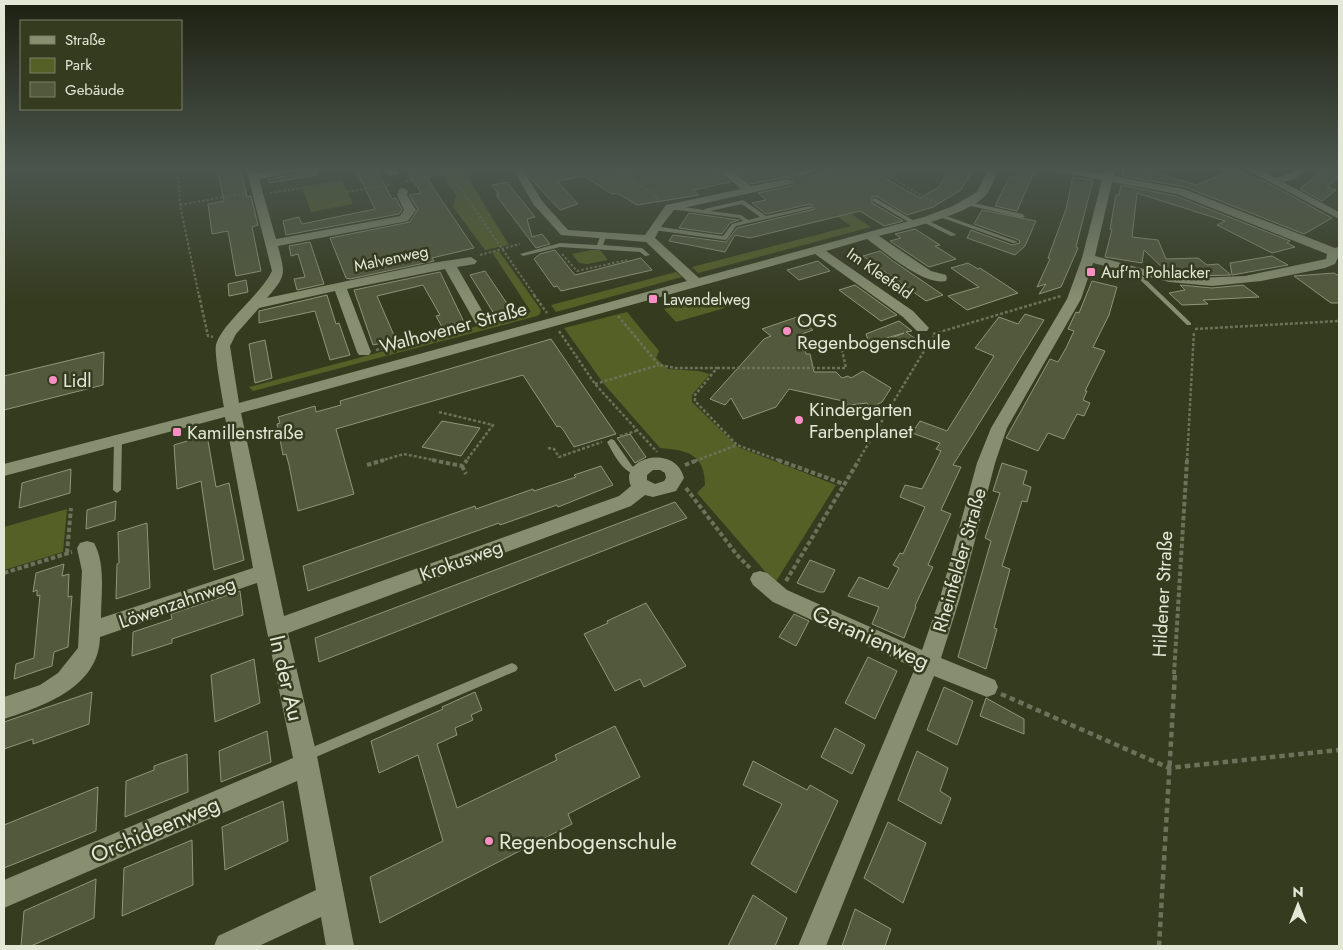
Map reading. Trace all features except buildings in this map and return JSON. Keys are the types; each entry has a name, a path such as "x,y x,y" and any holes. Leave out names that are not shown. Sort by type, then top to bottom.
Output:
{"street":[{"path":"232,410 223,346 226,339 276,277 278,271 263,212"},
{"path":"270,244 404,219 408,212"},
{"path":"547,212 562,231 601,242 652,233"},
{"path":"652,233 661,212"},
{"name":"Walhovener Straße","path":"4,470 232,410 816,250 946,212"},
{"name":"Rheinfelder Straße","path":"812,946 928,663 950,598 986,463 999,428 1074,299 1088,258 1100,212"},
{"path":"1088,258 1196,282 1236,280 1325,264 1331,261 1337,251 1236,212"},
{"path":"652,233 696,282"},
{"path":"868,235 926,274 941,278"},
{"name":"Im Kleefeld","path":"816,250 908,314 922,328"},
{"name":"Malvenweg","path":"253,305 471,261"},
{"name":"Malvenweg","path":"449,264 481,321"},
{"name":"Malvenweg","path":"340,287 364,352"},
{"name":"In der Au","path":"232,410 263,572 305,760 340,946"},
{"name":"Krokusweg","path":"276,628 626,501 646,466 664,464 673,470"},
{"path":"640,479 654,490 670,486 675,478 673,470"},
{"name":"Löwenzahnweg","path":"4,708 47,693 66,680 81,663 89,649 92,571 77,551"},
{"name":"Löwenzahnweg","path":"90,631 263,572"},
{"name":"Geranienweg","path":"760,579 780,596 928,663 987,687"},
{"name":"Orchideenweg","path":"4,894 305,760"},
{"path":"228,946 330,898"}],"lane":[{"path":"704,212 741,217 747,222"},
{"path":"757,212 764,218"},
{"path":"652,233 724,238 734,225 790,212"},
{"path":"901,212 952,236"},
{"path":"1000,212 1022,216"},
{"path":"939,215 1015,242"},
{"path":"523,254 556,246 601,242 642,250 647,255"},
{"path":"1132,269 1191,326"},
{"path":"117,490 118,440"},
{"path":"609,441 629,468 640,479"},
{"path":"305,760 512,668"}],"path":[{"path":"182,212 208,336 226,339"},
{"path":"477,212 553,321"},
{"path":"556,246 577,271 647,255"},
{"path":"780,596 786,581 934,334 1062,296 1074,299"},
{"path":"610,306 659,365"},
{"path":"364,352 481,321"},
{"path":"1191,326 1339,321"},
{"name":"Hildener Straße","path":"1158,946 1180,550 1195,335 1191,326"},
{"path":"596,384 659,365 676,368 846,368 842,350 862,343"},
{"path":"717,368 695,395 695,401 737,445 844,484"},
{"path":"439,412 493,425 462,466"},
{"path":"548,448 554,448 559,457 639,430"},
{"path":"673,470 737,445"},
{"path":"367,465 404,454 462,466"},
{"path":"462,466 466,474"},
{"path":"4,573 77,551 70,508"},
{"path":"987,687 1169,768 1339,750"}],"green space":[{"path":"457,212 489,212 509,245 485,250"},
{"path":"831,212 849,212 871,227 698,273 692,267 851,226"},
{"path":"600,250 608,260 587,264 579,263 572,254"},
{"path":"499,251 541,310 537,316 253,391 249,387 531,312 492,252"},
{"path":"676,272 682,277 556,312 551,305"},
{"path":"712,296 725,308 676,322 664,309"},
{"path":"627,312 659,351 656,358 668,369 698,371 710,374 692,395 692,402 738,447 836,485 775,583 697,493 705,485 702,466 698,460 686,452 660,448 604,384 564,328"},
{"path":"67,509 63,552 4,570 4,527"}],"place":[{"name":"Auf'm Pohlacker","path":"1091,272"},
{"name":"Lavendelweg","path":"653,299"},
{"name":"OGS Regenbogenschule","path":"787,331"},
{"name":"Lidl","path":"53,380"},
{"name":"Kindergarten Farbenplanet","path":"799,420"},
{"name":"Kamillenstraße","path":"177,432"},
{"name":"Regenbogenschule","path":"489,841"}]}
